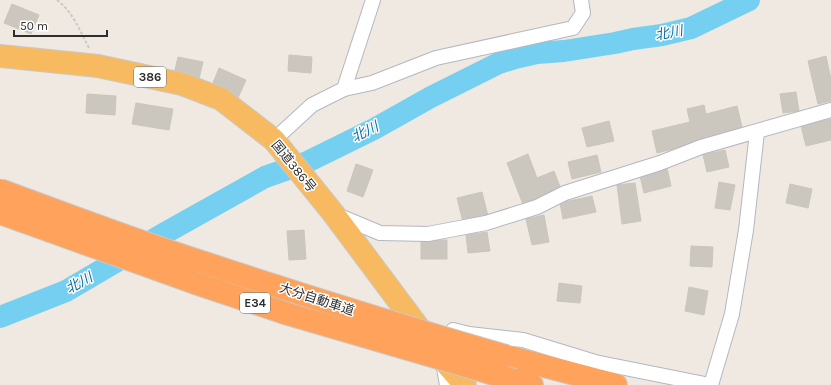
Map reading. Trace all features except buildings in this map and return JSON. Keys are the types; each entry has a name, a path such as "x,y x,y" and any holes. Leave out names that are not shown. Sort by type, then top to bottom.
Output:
{"highway":[{"name":"国道386号","path":"0,56 98,66 182,84 221,99 277,144 332,213 442,359 465,385"},
{"name":"大分自動車道","path":"0,190 204,263 392,324 616,385"},
{"name":"大分自動車道","path":"0,213 187,280 281,311 523,383"}],"street":[{"path":"344,89 373,0"},
{"path":"277,144 312,105 344,89 372,83 436,58 574,28 583,13 581,0"},
{"path":"332,213 380,233 428,234 486,223 537,207 565,193 660,163 701,147 831,110"},
{"path":"410,317 469,334 523,340 595,362 710,385 732,314 746,230 757,132"},
{"path":"442,359 446,385"}],"path":[{"path":"57,0 65,6 75,20 98,66"}],"waterway":[{"name":"北川","path":"0,317 66,291 265,177 305,163 374,129 431,97 499,63 537,53 564,51 615,43 662,35 691,28 749,0"}]}
